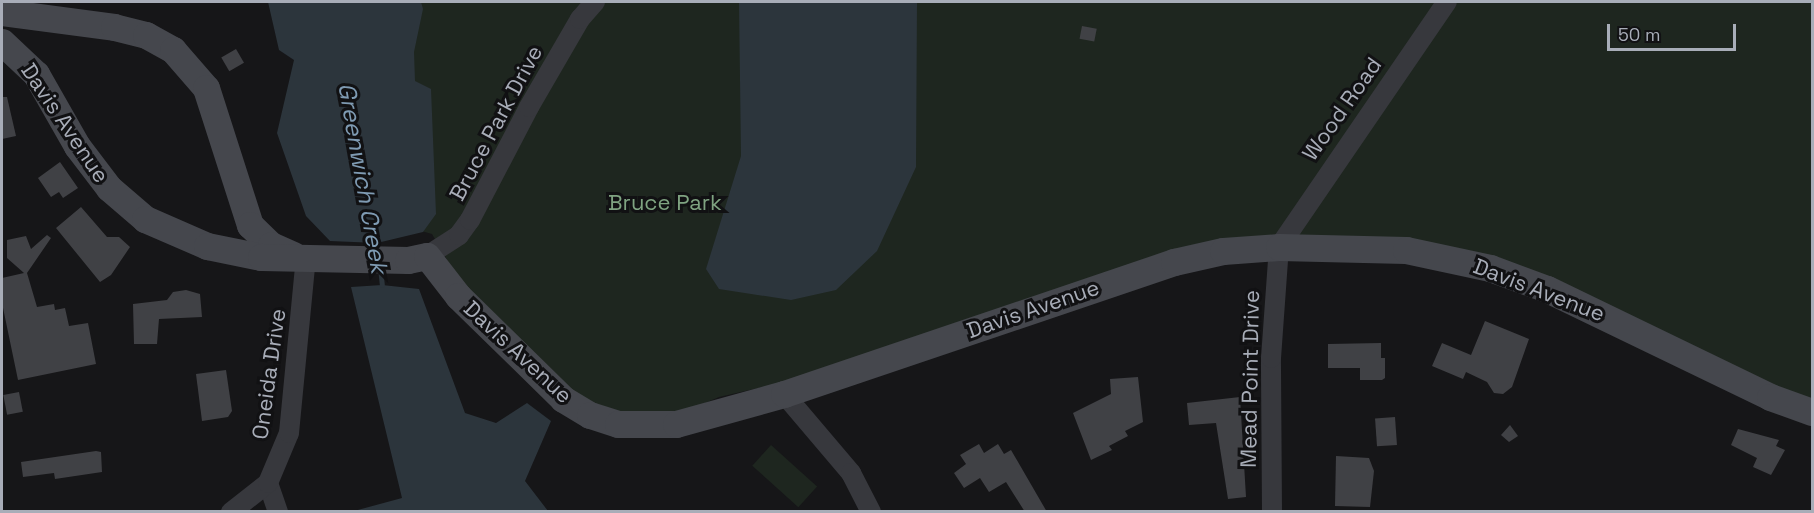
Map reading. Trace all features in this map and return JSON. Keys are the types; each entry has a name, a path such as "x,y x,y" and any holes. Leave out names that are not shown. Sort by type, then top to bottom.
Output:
{"main road":[{"name":"Davis Avenue","path":"2,12 114,27 146,35 173,50 190,65 206,88 250,225 271,245 301,257"},
{"name":"Davis Avenue","path":"2,42 36,74 78,146 125,205 145,219 207,246 261,257 336,260 418,258 563,399 590,415 618,424 676,424 784,394 1174,262 1224,250 1279,247 1406,250 1490,268 1547,289 1770,397 1812,412"}],"street":[{"name":"Bruce Park Drive","path":"418,258 459,235 470,220 529,107 580,19 595,2"},
{"name":"Wood Road","path":"1279,247 1447,2"},
{"name":"Mead Point Drive","path":"1272,512 1271,358 1279,247"},
{"name":"Oneida Drive","path":"231,512 267,483 289,433 301,257"},
{"path":"784,394 851,473 871,512"},
{"path":"267,483 279,512"}],"green space":[{"name":"Bruce Park","path":"348,2 1812,2 1812,402 1531,272 1256,241 790,381 719,397 691,409 637,418 574,396 463,287 432,234 407,227"},
{"path":"771,445 817,486 798,507 752,466"}],"water":[{"path":"268,2 421,2 423,9 414,52 415,81 431,89 436,214 423,232 377,243 330,241 306,216 277,133 294,60 279,50"},
{"path":"739,2 917,2 916,167 877,251 836,290 791,300 719,289 706,269 741,156"},
{"path":"382,285 419,289 465,413 496,423 527,403 551,421 525,481 548,511 354,511 402,498 351,287"}],"building":[{"path":"1082,26 1097,29 1094,42 1080,39"},
{"path":"236,49 244,63 229,71 221,58"},
{"path":"2,97 7,97 16,136 2,139"},
{"path":"60,162 78,188 63,198 59,192 51,197 38,178"},
{"path":"81,207 107,237 119,237 130,247 111,275 100,282 56,228"},
{"path":"47,235 51,238 27,273 37,307 54,304 55,310 65,308 69,326 88,323 96,364 18,380 2,303 2,278 24,273 7,258 7,240 26,236 31,249"},
{"path":"186,290 200,294 202,317 159,319 157,344 134,344 133,304 167,300 173,292"},
{"path":"1485,321 1529,339 1512,387 1503,394 1494,393 1487,382 1466,372 1463,379 1432,366 1442,343 1471,355"},
{"path":"1381,343 1381,358 1385,358 1385,378 1382,380 1360,380 1360,368 1328,368 1328,344"},
{"path":"226,370 232,411 228,417 202,421 196,374"},
{"path":"1138,377 1143,422 1125,431 1128,436 1109,446 1112,450 1091,460 1073,413 1111,394 1110,379"},
{"path":"19,392 23,412 7,415 3,395"},
{"path":"1240,397 1246,497 1228,499 1216,423 1189,425 1187,403"},
{"path":"1395,417 1397,445 1377,446 1375,418"},
{"path":"1510,425 1518,436 1509,442 1501,435"},
{"path":"1738,429 1779,440 1776,446 1785,450 1771,475 1753,467 1757,458 1731,445"},
{"path":"979,444 984,453 998,444 1004,454 1011,450 1047,512 1025,512 1006,482 989,492 980,478 964,488 954,473 966,464 960,455"},
{"path":"101,452 102,472 55,479 54,473 23,477 21,462"},
{"path":"1336,456 1369,458 1374,471 1370,507 1335,506"}],"waterway":[{"name":"Greenwich Creek","path":"380,267 382,285"}]}
